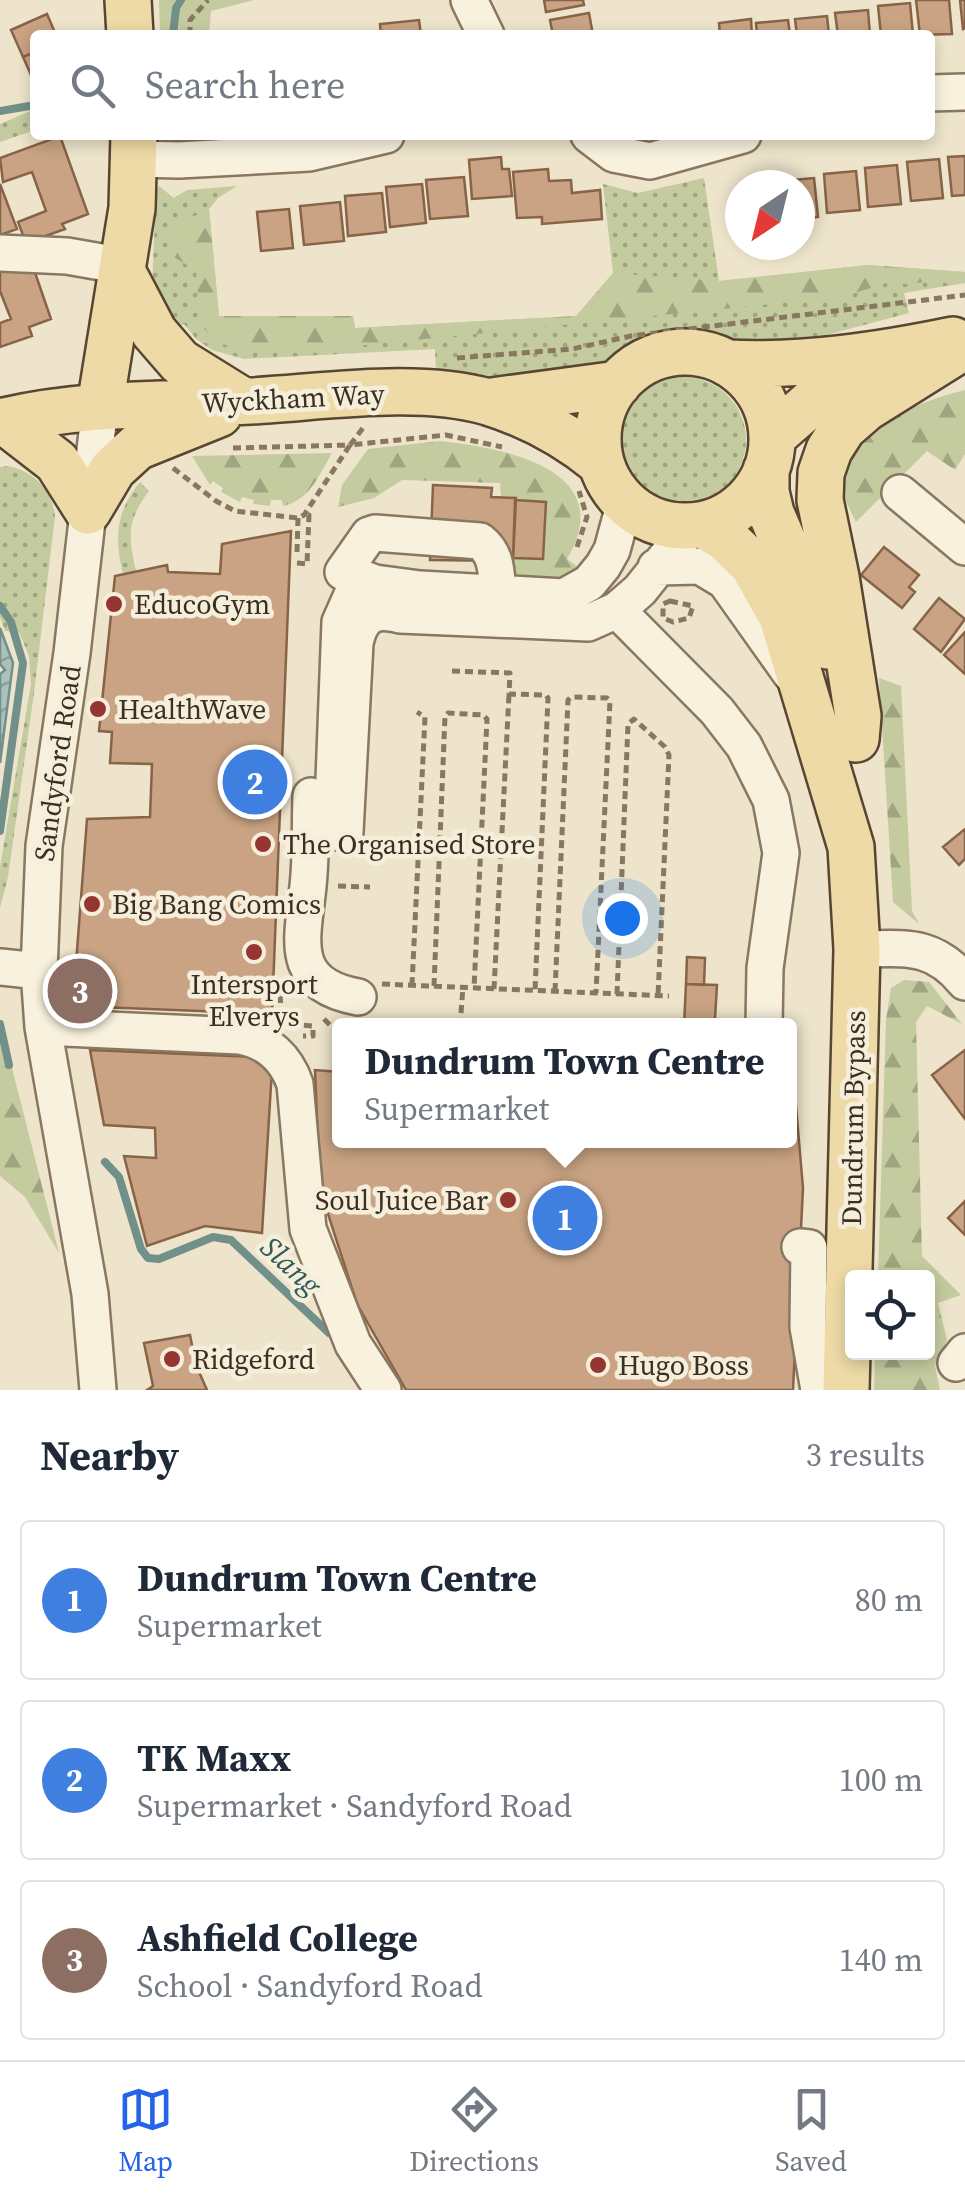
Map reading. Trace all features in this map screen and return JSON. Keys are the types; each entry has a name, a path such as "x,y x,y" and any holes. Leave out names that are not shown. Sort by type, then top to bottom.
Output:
{"main road":[{"path":"128,0 130,30"},
{"name":"Sandyford Road","path":"100,406 123,270 134,147"},
{"path":"123,270 154,332 180,362 243,401"},
{"path":"727,364 764,365 914,348 965,338"},
{"path":"856,739 858,716 820,500 821,474 829,450 844,428 866,408 965,346"},
{"path":"769,454 764,403 749,380 727,364 702,354 676,353 650,359 618,384 606,403 585,472 608,480 625,502 656,521 697,525 732,512 746,502 769,454 821,394 914,348"},
{"name":"Wyckham Way","path":"485,402 618,384"},
{"name":"Wyckham Way","path":"2,421 100,406 413,393 485,402 532,419 572,439 585,472"},
{"path":"2,421 57,462 88,510 112,469 136,447 243,401"},
{"name":"Dundrum Bypass","path":"769,454 766,492 771,513 828,645 856,739 861,810 851,847"},
{"name":"Dundrum Bypass","path":"697,525 738,549 767,588 782,617 851,847 857,949 846,1390"}],"street":[{"path":"470,0 484,30"},
{"path":"935,93 965,92"},
{"path":"134,147 179,160 309,153 365,140"},
{"path":"596,140 614,154 650,161 725,140"},
{"path":"0,253 67,256 123,270"},
{"name":"Sandyford Road","path":"98,1390 90,1294 43,1027 39,971 44,846 100,406"},
{"path":"900,493 965,547"},
{"path":"366,990 338,994 307,968 302,948 310,877 318,624 325,596 359,577 498,595 564,597 590,582 603,566 612,550 625,502"},
{"path":"649,593 697,525"},
{"path":"498,595 492,552 480,541 369,535 359,577 340,622 332,832 345,832 356,636 370,615 384,610 400,616 588,623 700,566 725,581 804,691"},
{"path":"649,593 718,711 744,746 771,800 781,853 765,968 764,1018"},
{"path":"310,840 323,848 354,848 359,843 368,716 376,679 371,658 384,628 400,616"},
{"path":"857,949 917,948 941,960 965,982"},
{"path":"0,967 39,971"},
{"path":"43,1027 240,1036 263,1042 275,1052 290,1071 294,1084 308,1230 353,1344 383,1390"},
{"path":"800,1247 809,1248 808,1327 819,1390"}],"path":[{"path":"190,30 190,20 208,0"},
{"path":"445,359 572,349 631,336 965,295"},
{"path":"230,448 350,445 446,435 508,448"},
{"path":"298,552 301,516 350,445"},
{"path":"166,462 235,511 309,515 307,564 297,563"},
{"path":"585,472 580,492 587,517 576,550 603,566"},
{"path":"649,593 693,606 692,612 684,622 668,621 649,593"},
{"path":"452,672 510,673 494,989"},
{"path":"509,694 548,698 536,990"},
{"path":"555,991 568,700 607,698 610,701 596,993"},
{"path":"412,986 425,716 416,712"},
{"path":"434,986 445,716 483,715 487,719 474,988"},
{"path":"617,994 628,724 634,719 665,747 668,755 658,996"},
{"path":"310,877 322,877 322,886 370,887"},
{"path":"279,1017 280,974"},
{"path":"366,990 434,986 669,996"},
{"path":"460,1018 462,988"},
{"path":"290,1024 313,1026 315,1032 307,1036"}],"green space":[{"path":"159,0 254,0 211,11 209,30 160,30"},
{"path":"30,111 30,132 0,142 0,124"},
{"path":"704,178 719,281 868,265 965,272 965,283 904,293 909,313 785,346 733,351 698,343 661,343 611,368 507,378 436,371 435,349 244,359 212,350 184,324 168,335 152,289 159,186 174,198 187,190 237,186 209,209 219,316 353,316 355,328 577,316 613,273 603,184 638,193"},
{"path":"209,209 219,316 353,316 355,328 576,316 613,273 719,281 868,265 965,272 965,278 886,283 842,297 285,353 220,344 201,326 196,270 170,255 171,227"},
{"path":"683,377 707,382 727,396 741,416 746,440 741,464 727,484 707,498 683,503 659,498 639,484 625,464 620,440 625,416 639,396 659,382"},
{"path":"965,390 965,454 955,470 927,451 856,522 841,485 843,466 853,449 886,421 928,401"},
{"path":"440,441 522,457 547,468 567,484 578,503 579,528 567,559 582,570 569,583 514,585 507,565 546,503 501,496 500,483 402,480 374,498 338,507 342,485 368,449"},
{"path":"332,453 307,492 283,506 282,500 271,500 270,506 253,504 254,500 242,497 240,502 221,492 223,488 213,481 210,485 192,456"},
{"path":"7,466 40,483 55,516 34,693 8,877 0,908 0,867 31,684 29,656 19,632 5,631 0,617 0,467"},
{"path":"140,482 149,491 131,529 136,571 123,574 119,525"},
{"path":"879,678 901,686 912,911 919,924 893,902"},
{"path":"904,980 929,982 962,1024 927,1006 916,1022 922,1256 961,1295 938,1303 947,1340 935,1366 940,1390 874,1390 875,1360 935,1360 935,1270 878,1270 886,1020 891,988"},
{"path":"0,1039 9,1056 59,1253 25,1197 0,1176"}],"water":[{"path":"0,628 13,663 0,763 0,674 5,670 0,664"}],"building":[{"path":"544,0 583,0 584,5 546,12"},
{"path":"916,0 949,0 952,34 919,30"},
{"path":"960,0 965,0 963,29"},
{"path":"910,3 913,30 880,30 878,6"},
{"path":"868,10 870,30 837,30 835,13"},
{"path":"589,13 592,30 552,30 550,20"},
{"path":"47,14 54,30 30,30 30,54 23,57 11,30"},
{"path":"827,16 828,30 796,30 795,19"},
{"path":"751,19 752,30 720,30 719,23"},
{"path":"419,20 420,30 381,30 380,24"},
{"path":"788,20 789,30 757,30 756,23"},
{"path":"30,54 30,73 23,57"},
{"path":"49,140 61,140 88,214 62,224 65,229 26,243 18,222 46,211 32,172 3,182 0,158"},
{"path":"965,156 965,195 952,196 948,157"},
{"path":"501,157 502,169 509,169 512,196 472,199 469,160"},
{"path":"939,159 943,198 911,201 907,162"},
{"path":"897,165 901,204 868,207 865,168"},
{"path":"548,169 549,181 571,180 572,193 600,190 602,219 542,224 542,217 517,218 513,172"},
{"path":"856,171 860,210 827,213 824,174"},
{"path":"464,177 468,216 430,219 426,180"},
{"path":"0,184 17,229 0,235"},
{"path":"422,184 426,223 390,227 386,187"},
{"path":"382,193 386,232 348,236 345,196"},
{"path":"340,202 344,241 304,245 300,206"},
{"path":"289,209 293,248 261,251 257,212"},
{"path":"31,261 51,319 29,327 32,336 0,347 0,323 11,319 0,291 0,266"},
{"path":"433,485 492,488 491,497 516,498 513,561 430,560"},
{"path":"515,500 546,502 543,559 513,558"},
{"path":"291,531 272,1014 74,1006 74,990 85,991 86,977 75,977 87,819 150,817 152,764 110,763 112,732 99,731 115,576 167,565 168,572 220,574 222,544"},
{"path":"884,547 919,575 909,587 915,592 902,608 861,575"},
{"path":"939,598 965,619 941,652 914,629"},
{"path":"965,632 965,674 944,655"},
{"path":"965,829 965,859 959,865 943,847"},
{"path":"687,957 705,958 704,985 686,984"},
{"path":"686,984 717,985 715,1018 684,1018"},
{"path":"90,1050 256,1057 272,1069 262,1233 205,1226 147,1246 124,1156 156,1158 155,1128 104,1125"},
{"path":"965,1050 965,1119 932,1075"},
{"path":"315,1070 332,1071 332,1148 797,1148 797,1118 803,1188 793,1390 406,1390 357,1304 320,1189"},
{"path":"965,1201 965,1235 948,1218"},
{"name":"Ridgeford","path":"190,1335 196,1365 207,1390 147,1390 153,1386 144,1343"}],"waterway":[{"name":"Slang","path":"174,30 181,0"},
{"name":"Slang","path":"0,111 30,106"},
{"name":"Slang","path":"0,606 11,622 23,663 0,831"},
{"name":"Slang","path":"0,1024 9,1065"},
{"name":"Slang","path":"105,1162 119,1177 141,1249 148,1258 159,1259 213,1237 231,1240 329,1333"}],"place":[{"name":"EducoGym","path":"114,604"},
{"name":"HealthWave","path":"98,709"},
{"name":"TK Maxx","path":"255,782"},
{"name":"The Organised Store","path":"263,844"},
{"name":"Big Bang Comics","path":"92,904"},
{"name":"Intersport Elverys","path":"254,952"},
{"name":"Ashfield College","path":"80,991"},
{"name":"Soul Juice Bar","path":"508,1200"},
{"name":"Dundrum Town Centre","path":"565,1218"},
{"name":"Ridgeford","path":"172,1359"},
{"name":"Hugo Boss","path":"598,1365"}]}
